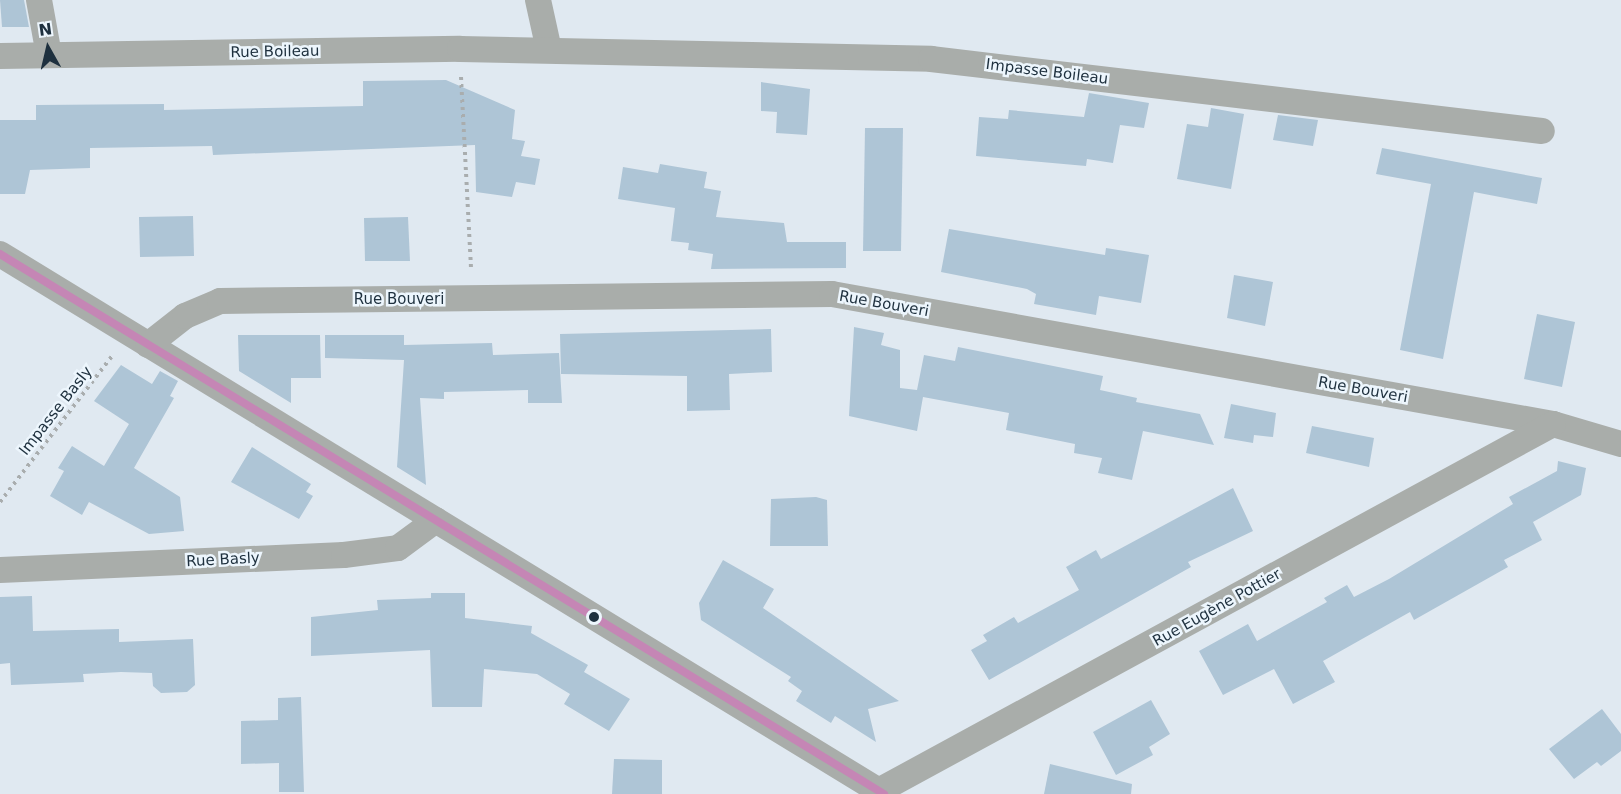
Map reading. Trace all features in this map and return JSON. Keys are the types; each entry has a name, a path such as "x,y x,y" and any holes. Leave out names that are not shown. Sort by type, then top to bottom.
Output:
{"street":[{"path":"39,0 49,55"},
{"path":"538,0 549,50"},
{"name":"Rue Boileau","path":"0,56 460,49 549,50"},
{"name":"Impasse Boileau","path":"549,50 931,59 1542,131"},
{"path":"0,254 880,793"},
{"name":"Rue Bouveri","path":"139,339 220,301 472,300 832,294 1553,424 1621,444"},
{"name":"Rue Eugène Pottier","path":"880,793 1553,424"},
{"name":"Rue Basly","path":"0,570 344,555 399,548 436,520"}],"path":[{"path":"460,49 472,300"},
{"name":"Impasse Basly","path":"0,502 139,339"}],"building":[{"path":"0,0 24,0 29,27 2,27"},
{"path":"446,80 515,110 512,139 525,141 521,156 540,159 535,185 516,182 512,197 476,192 475,145 213,155 212,146 90,148 90,168 30,170 25,194 0,194 0,120 36,120 36,105 164,104 164,110 363,106 363,81"},
{"path":"761,82 810,89 807,135 776,133 777,112 761,111"},
{"path":"1089,93 1149,103 1144,128 1120,125 1113,163 1087,159 1086,166 976,156 979,117 1008,119 1009,110 1084,117"},
{"path":"1211,108 1244,114 1231,189 1177,179 1187,124 1208,127"},
{"path":"1278,115 1318,120 1313,146 1273,140"},
{"path":"865,128 903,128 901,251 863,251"},
{"path":"1382,148 1542,178 1537,204 1474,192 1443,359 1400,350 1431,184 1376,174"},
{"path":"660,164 707,172 704,188 721,191 716,217 784,223 787,242 846,242 846,268 711,269 713,254 688,250 689,243 671,241 675,208 618,199 623,167 658,173"},
{"path":"193,216 194,256 140,257 139,217"},
{"path":"408,217 410,261 365,261 364,218"},
{"path":"949,229 1105,255 1106,248 1149,255 1141,303 1099,296 1096,315 1034,304 1036,294 1027,289 941,272"},
{"path":"1234,275 1273,282 1265,326 1227,318"},
{"path":"1537,314 1575,322 1562,387 1524,379"},
{"path":"854,327 884,333 881,345 900,350 900,388 917,390 924,355 955,361 958,347 1103,376 1100,390 1137,398 1136,402 1200,414 1214,445 1143,431 1132,480 1098,473 1102,458 1074,453 1075,444 1006,430 1009,413 923,397 917,431 849,416"},
{"path":"771,329 772,372 729,374 730,410 687,411 687,376 561,374 560,334"},
{"path":"238,335 320,335 321,378 291,378 291,403 239,371"},
{"path":"325,335 404,335 404,345 492,343 493,355 559,353 562,403 528,403 528,390 444,392 444,399 420,398 426,485 397,467 404,360 325,358"},
{"path":"121,365 152,384 160,371 178,381 170,396 174,398 134,468 180,497 184,531 149,534 89,502 82,515 50,496 64,471 58,468 72,446 104,466 129,424 94,401"},
{"path":"1231,404 1276,413 1273,437 1254,435 1253,443 1224,438"},
{"path":"1312,426 1374,438 1369,467 1306,453"},
{"path":"252,447 311,484 306,492 313,496 299,519 231,482"},
{"path":"1558,461 1586,468 1581,495 1533,522 1542,540 1504,560 1508,567 1414,620 1410,612 1323,661 1335,682 1293,704 1274,669 1223,695 1199,651 1248,624 1257,641 1327,602 1324,598 1347,585 1354,597 1389,579 1513,504 1509,497 1557,471"},
{"path":"1233,488 1253,531 1188,562 1191,567 989,680 971,650 987,641 983,635 1014,617 1018,623 1079,590 1066,567 1096,550 1101,559"},
{"path":"816,497 827,500 828,546 770,546 771,499"},
{"path":"723,560 774,589 763,608 899,701 868,709 876,742 835,716 831,723 796,701 802,691 788,681 791,677 701,620 699,603"},
{"path":"431,593 465,593 465,618 532,626 531,633 588,665 584,672 630,699 609,731 564,704 570,694 537,674 484,669 482,707 432,707 430,650 311,656 311,617 378,610 377,600 431,598"},
{"path":"32,596 33,631 119,629 119,642 193,639 195,685 187,692 161,693 153,686 152,673 121,672 83,674 84,682 11,685 10,663 0,664 0,597"},
{"path":"301,697 304,792 279,792 279,763 241,764 241,721 278,720 278,698"},
{"path":"1151,700 1170,734 1149,747 1153,755 1116,775 1093,732"},
{"path":"1602,709 1621,734 1621,751 1601,766 1597,762 1574,779 1549,749"},
{"path":"614,759 662,760 662,794 612,794"},
{"path":"1050,764 1132,784 1131,794 1044,794"}],"transit line":[{"path":"0,254 884,794"}]}
